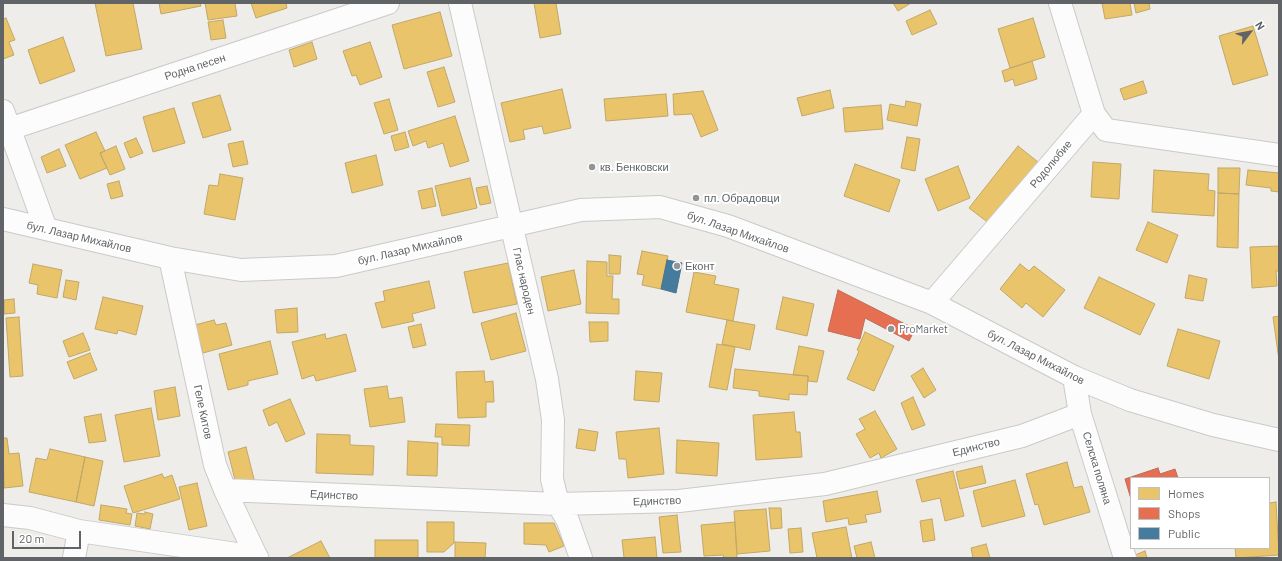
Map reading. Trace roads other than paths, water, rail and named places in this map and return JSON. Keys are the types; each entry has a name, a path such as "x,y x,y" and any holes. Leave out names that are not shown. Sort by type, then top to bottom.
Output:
{"street":[{"name":"Родна песен","path":"5,124 388,3"},
{"name":"Глас народен","path":"460,3 547,379 553,420 552,479 558,504 568,521 581,558"},
{"path":"1060,3 1094,114 1106,130 1279,155"},
{"name":"Родолюбие","path":"932,303 1094,114"},
{"path":"5,124 46,230"},
{"name":"бул. Лазар Михайлов","path":"3,220 170,258 241,270 336,266 581,210 660,207 728,226 932,303 1074,377 1130,400 1213,425 1279,440"},
{"name":"Геле Китов","path":"170,258 215,465 257,558"},
{"name":"Селска поляна","path":"1074,377 1080,414 1125,558"},
{"name":"Единство","path":"225,490 558,504 679,501 825,484 1022,436 1080,414"},
{"path":"3,514 30,518 79,531 257,558"},
{"path":"74,558 79,531"}],"place":[{"name":"кв. Бенковски","path":"592,167"},
{"name":"пл. Обрадовци","path":"696,198"},
{"name":"Еконт","path":"677,266"},
{"name":"ProMarket","path":"891,329"}]}
